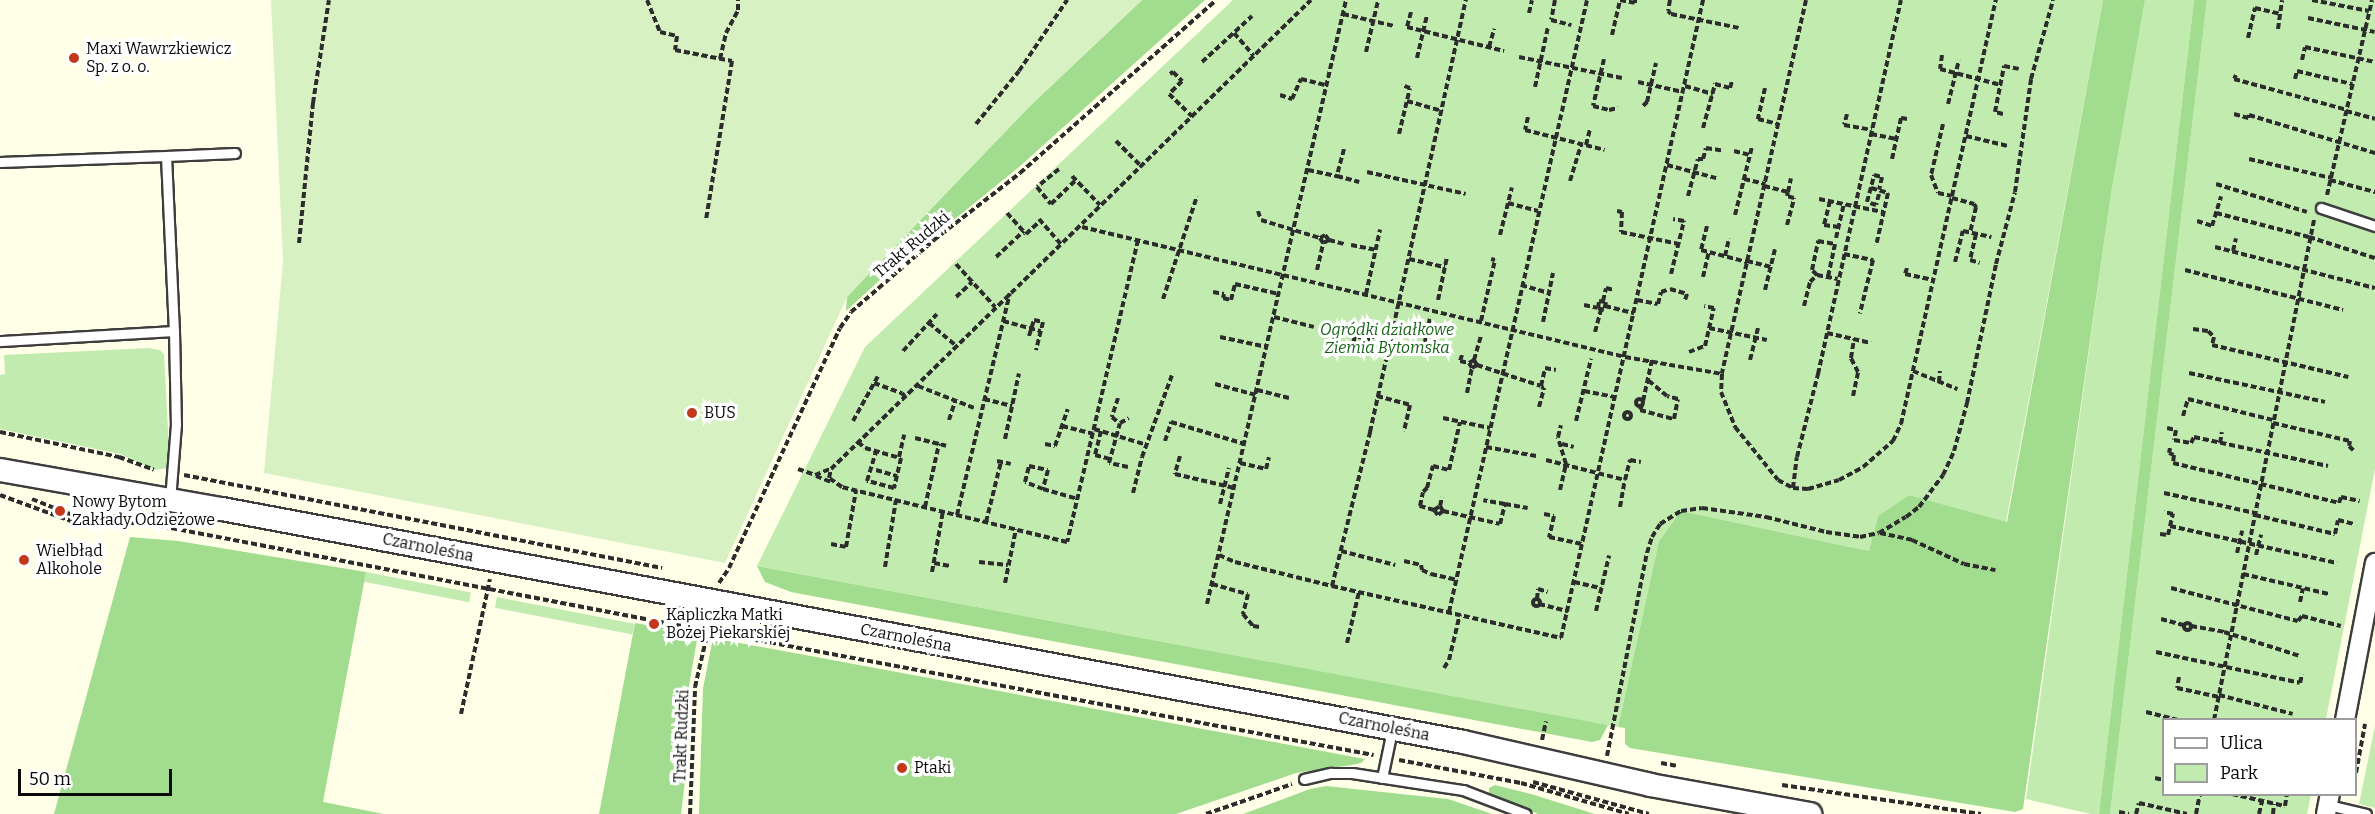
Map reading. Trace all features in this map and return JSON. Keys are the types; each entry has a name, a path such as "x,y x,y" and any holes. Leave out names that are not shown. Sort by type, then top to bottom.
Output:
{"street":[{"name":"Czarnoleśna","path":"0,470 1392,728 1603,774 1810,814"},
{"path":"2345,718 2375,563"}],"lane":[{"path":"0,162 235,153"},
{"path":"166,156 176,424 170,500"},
{"path":"2321,208 2375,226"},
{"path":"0,341 174,331"},
{"path":"1382,778 1392,728"},
{"path":"1304,779 1331,773 1463,790 1526,814"},
{"path":"2328,805 2366,814"}],"path":[{"path":"299,243 314,103 329,0"},
{"path":"647,0 660,32 677,36 675,50 732,61 706,219"},
{"path":"720,59 726,33 738,10 738,0"},
{"path":"976,124 1019,71 1067,0"},
{"name":"Trakt Rudzki","path":"719,581 729,568 840,328 851,312 934,240 1020,173 1216,0"},
{"path":"834,483 828,474 831,469 918,386 1010,292 1082,227 1140,166 1311,0"},
{"path":"1208,604 1346,0"},
{"path":"1332,586 1426,186 1466,0"},
{"path":"1529,13 1532,0"},
{"path":"1555,0 1551,20 1571,25"},
{"path":"1449,612 1587,0"},
{"path":"1612,35 1620,0 1635,3 1635,0"},
{"path":"1670,0 1669,13 1739,28"},
{"path":"1219,555 1234,562 1332,586 1561,638 1703,0"},
{"path":"1806,0 1722,374 1723,401 1736,427 1778,480 1793,488 1809,489 1839,480 1863,467 1886,448 1901,424 1996,0"},
{"path":"1793,488 1797,457 1901,0"},
{"path":"1603,774 1647,553 1652,537 1660,525 1681,511 1702,508 1766,517 1839,535 1860,537 1879,533 1919,507 1943,475 1954,451 1981,339 1996,264 2015,192 2031,79 2053,0"},
{"path":"2278,29 2282,0"},
{"path":"2312,0 2369,11"},
{"path":"2214,718 2302,268 2309,237 2331,179 2372,0"},
{"path":"1366,52 1378,1"},
{"path":"2248,38 2255,8 2280,14"},
{"path":"1411,12 1407,27 1504,51"},
{"path":"1343,14 1394,26"},
{"path":"1417,58 1427,15"},
{"path":"1202,62 1252,16"},
{"path":"2308,18 2375,32"},
{"path":"1534,87 1548,27"},
{"path":"1489,47 1494,29"},
{"path":"1233,33 1254,56"},
{"path":"2302,60 2305,46 2375,62"},
{"path":"1942,55 1940,69 2001,85"},
{"path":"1519,57 1622,78"},
{"path":"1604,59 1593,106 1609,110 1618,108"},
{"path":"1948,104 1959,60"},
{"path":"1643,106 1647,102 1656,63"},
{"path":"2003,114 1995,112 2004,66 2019,69"},
{"path":"2295,79 2297,71 2352,84"},
{"path":"1170,74 1173,72 1182,81 1169,94 1192,116"},
{"path":"2236,75 2235,79 2375,118"},
{"path":"1280,95 1292,99 1301,79 1325,85"},
{"path":"1703,128 1715,84 1730,88 1732,81"},
{"path":"1638,82 1683,93"},
{"path":"1399,134 1410,88 1402,85"},
{"path":"1685,86 1713,94"},
{"path":"1765,88 1758,119 1778,124"},
{"path":"1407,100 1443,111"},
{"path":"1847,114 1844,125 1897,139"},
{"path":"2234,114 2248,118 2248,115 2338,144 2375,153"},
{"path":"1528,117 1525,130 1605,150"},
{"path":"1892,159 1901,118 1908,119"},
{"path":"1943,124 1931,175 1938,193 1976,207 1970,232"},
{"path":"1570,181 1590,129"},
{"path":"1966,136 2008,146"},
{"path":"1116,141 1140,166"},
{"path":"1736,215 1752,147"},
{"path":"1337,176 1344,148"},
{"path":"1688,196 1698,159 1703,159 1706,148 1724,151"},
{"path":"1734,151 1750,155"},
{"path":"2249,159 2375,192"},
{"path":"1667,165 1716,178"},
{"path":"1059,169 1037,187 1051,204 1074,178 1100,206"},
{"path":"1308,170 1359,182"},
{"path":"1367,172 1466,194"},
{"path":"1874,175 1882,177 1879,192 1876,205 1867,202 1874,175"},
{"path":"1787,225 1794,198 1787,196 1791,178"},
{"path":"1744,179 1788,192"},
{"path":"2216,184 2310,213 2316,217"},
{"path":"1500,235 1512,187"},
{"path":"1870,190 1888,193 1876,246"},
{"path":"1162,299 1197,196"},
{"path":"2197,221 2212,226 2221,196"},
{"path":"1819,199 1883,212"},
{"path":"1830,201 1824,225 1839,227"},
{"path":"1508,203 1538,211"},
{"path":"1836,238 1844,204"},
{"path":"1258,211 1261,220 1320,238 1323,243 1317,270"},
{"path":"1617,211 1622,212 1619,230 1621,232 1679,244"},
{"path":"1007,213 1026,234 1040,220 1062,245"},
{"path":"2216,213 2309,237 2375,258"},
{"path":"1671,274 1684,221 1673,219"},
{"path":"1707,226 1701,250 1771,267"},
{"path":"1082,227 1399,301 1624,357 1652,360 1722,374"},
{"path":"1366,294 1380,230"},
{"path":"996,257 1024,231"},
{"path":"1955,262 1963,231 1991,237"},
{"path":"1976,234 1970,260 1980,263"},
{"path":"1320,238 1325,235 1329,240 1344,244"},
{"path":"1725,256 1729,238"},
{"path":"2233,251 2236,238"},
{"path":"798,469 856,490 1067,542 1138,240"},
{"path":"1323,243 1329,240"},
{"path":"1828,277 1835,244 1818,241 1812,270 1817,275 1838,279"},
{"path":"1352,244 1376,250"},
{"path":"2215,247 2375,288"},
{"path":"1765,290 1775,249"},
{"path":"1703,278 1709,252"},
{"path":"1844,254 1873,260 1860,312"},
{"path":"1438,300 1447,257"},
{"path":"1481,321 1495,260 1491,258"},
{"path":"1409,259 1445,267"},
{"path":"956,264 995,307"},
{"path":"1907,268 1905,274 1933,280"},
{"path":"2185,270 2343,310"},
{"path":"1543,322 1553,273"},
{"path":"1804,306 1810,282 1817,275"},
{"path":"956,297 972,282"},
{"path":"1213,292 1224,294 1223,298 1231,300 1235,284 1280,294"},
{"path":"1521,285 1549,293"},
{"path":"1595,332 1606,288 1614,290"},
{"path":"1637,300 1658,304 1661,292 1670,289 1687,294 1685,300"},
{"path":"957,515 1010,292"},
{"path":"1584,305 1602,306 1634,313"},
{"path":"1689,352 1705,346 1714,308 1704,306"},
{"path":"903,351 937,314"},
{"path":"1274,317 1314,327"},
{"path":"1423,351 1430,319"},
{"path":"1029,336 1034,320 1043,322 1036,350"},
{"path":"1003,321 1041,331"},
{"path":"929,323 956,346"},
{"path":"1709,328 1767,340"},
{"path":"1750,360 1758,328"},
{"path":"2193,329 2208,331 2214,337 2212,345 2348,378"},
{"path":"1341,333 1430,353"},
{"path":"1827,333 1871,343"},
{"path":"1351,351 1355,336"},
{"path":"1467,393 1472,368 1476,363 1480,336"},
{"path":"1220,337 1267,347"},
{"path":"1853,396 1858,372 1851,358 1854,339"},
{"path":"1462,355 1460,361 1476,363 1544,388 1539,407"},
{"path":"1576,421 1591,358"},
{"path":"1647,381 1666,396 1678,399 1674,419 1641,410 1640,403 1652,360"},
{"path":"1469,363 1472,368"},
{"path":"1541,386 1545,368 1557,370"},
{"path":"1913,371 1957,388"},
{"path":"1939,382 1940,371"},
{"path":"2189,373 2325,402"},
{"path":"1005,439 1019,374"},
{"path":"1133,494 1147,445 1172,375"},
{"path":"853,421 878,376"},
{"path":"874,383 902,393 905,397"},
{"path":"1215,384 1256,395"},
{"path":"918,386 974,408"},
{"path":"1257,390 1288,398"},
{"path":"1584,391 1615,397"},
{"path":"1377,396 1410,405 1404,431"},
{"path":"984,399 1012,406"},
{"path":"1118,399 1112,417 1120,423"},
{"path":"2183,416 2188,399 2350,441 2349,446 2355,451"},
{"path":"949,420 955,401"},
{"path":"1629,412 1640,403"},
{"path":"1045,444 1055,446 1068,410"},
{"path":"1128,418 1120,423 1109,463 1128,467"},
{"path":"1443,418 1490,428"},
{"path":"1165,441 1171,422 1245,444"},
{"path":"1460,422 1449,470 1433,466 1420,506 1434,510 1438,515 1443,512 1500,524 1505,504"},
{"path":"1560,490 1566,464 1558,436 1561,425"},
{"path":"1062,426 1094,432 1101,431 1147,445"},
{"path":"2167,428 2176,430 2174,440 2191,443 2194,437 2328,466"},
{"path":"1101,431 1095,455 1110,459"},
{"path":"0,432 119,457 153,470"},
{"path":"2220,443 2222,432"},
{"path":"876,451 867,481 894,488 904,435"},
{"path":"915,438 946,446"},
{"path":"858,442 876,451 899,457"},
{"path":"925,507 939,444"},
{"path":"1562,444 1574,447"},
{"path":"1486,447 1536,456"},
{"path":"2170,448 2169,453 2174,455 2173,462 2339,503 2341,497 2360,501"},
{"path":"1179,456 1175,474 1234,488"},
{"path":"1240,463 1266,469 1269,457"},
{"path":"1546,459 1625,480"},
{"path":"1620,507 1630,460 1641,462"},
{"path":"986,522 999,461 1011,464"},
{"path":"1043,489 1048,471 1029,466 1025,482 1043,489 1077,499"},
{"path":"1220,504 1229,468"},
{"path":"815,475 831,469"},
{"path":"876,470 897,476"},
{"path":"831,544 846,547 856,490"},
{"path":"2164,493 2335,534 2338,520 2354,524"},
{"path":"0,495 76,523 144,522 708,631 1521,783 1629,814"},
{"path":"28,497 66,513 86,517 114,516"},
{"path":"1442,497 1440,506 1443,512"},
{"path":"885,567 896,500"},
{"path":"1483,500 1528,508"},
{"path":"2234,509 2236,501"},
{"path":"1434,510 1440,506"},
{"path":"932,572 943,511"},
{"path":"2160,534 2168,535 2173,514 2164,512"},
{"path":"1544,514 1554,516 1549,537 1583,544"},
{"path":"2170,526 2337,563"},
{"path":"1005,583 1016,529"},
{"path":"2237,554 2242,531"},
{"path":"1879,533 1912,540 1964,564 1995,570"},
{"path":"2256,555 2261,535"},
{"path":"1341,551 1395,565"},
{"path":"1596,611 1609,556"},
{"path":"461,714 493,561"},
{"path":"1404,561 1421,565 1422,570 1431,574 1457,580"},
{"path":"979,562 1008,565"},
{"path":"934,563 950,566"},
{"path":"2243,574 2329,594"},
{"path":"1574,582 1601,588"},
{"path":"1212,584 1248,594 1243,614 1253,626 1260,627"},
{"path":"2171,588 2237,603 2298,621 2302,616 2341,626"},
{"path":"2300,602 2303,588"},
{"path":"1548,592 1538,589 1538,601 1568,611"},
{"path":"1347,643 1359,592"},
{"path":"1444,668 1449,660 1460,614"},
{"path":"2161,620 2183,625 2186,629 2191,626 2231,634 2300,656"},
{"name":"Trakt Rudzki","path":"690,814 695,687 710,624"},
{"path":"2156,652 2300,683 2302,674"},
{"path":"2179,677 2177,688 2293,714"},
{"path":"2146,712 2171,718"},
{"path":"1542,740 1546,721"},
{"path":"2155,778 2162,780"},
{"path":"1206,814 1304,779"},
{"path":"2196,814 2200,796"},
{"path":"2237,796 2285,806 2287,796"},
{"path":"2259,814 2262,801"},
{"path":"2136,814 2139,803 2187,814"},
{"path":"2273,814 2274,804"},
{"path":"2119,812 2129,814"}],"green space":[{"path":"271,0 1142,0 1032,104 847,297 725,563 264,473 283,261"},
{"path":"1142,0 1205,0 1019,167 881,279 846,311 847,297 895,245 1032,104"},
{"name":"Ogródki działkowe Ziemia Bytomska","path":"1233,0 2103,0 2006,522 1909,495 1878,516 1869,551 1681,511 1659,541 1618,727 757,566 865,347"},
{"path":"2103,0 2145,0 2111,194 2023,809 2015,812 1630,748 1625,744 1625,728 1618,727 1659,541 1681,511 1869,551 1878,516 1909,495 2007,522"},
{"path":"2145,0 2194,0 2099,814 2091,814 2026,799 2111,194"},
{"path":"2194,0 2207,0 2110,814 2099,814"},
{"path":"2207,0 2375,0 2375,469 2326,718 2162,718 2162,796 2311,796 2307,814 2110,814"},
{"path":"149,348 160,350 164,354 170,468 154,470 120,454 0,429 0,375 5,374 4,355"},
{"path":"130,537 178,541 366,572 323,802 384,814 54,814"},
{"path":"757,566 1608,725 1600,740 1592,742 791,592 765,582"},
{"path":"366,572 471,592 469,602 364,582"},
{"path":"497,597 634,624 632,635 495,608"},
{"path":"635,623 698,634 689,686 685,781 681,814 599,814"},
{"path":"713,638 1365,759 1361,763 1352,765 1296,773 1176,814 699,814 703,688"},
{"path":"2375,726 2375,808 2359,804"},
{"path":"1495,785 1595,814 1538,814 1489,793 1489,788"},
{"path":"1326,786 1448,799 1492,814 1243,814 1310,789"}],"place":[{"name":"Maxi Wawrzkiewicz Sp. z o. o.","path":"74,58"},
{"name":"BUS","path":"692,413"},
{"name":"Nowy Bytom Zakłady Odzieżowe","path":"60,511"},
{"name":"Wielbłąd Alkohole","path":"24,560"},
{"name":"Kapliczka Matki Bożej Piekarskiej","path":"654,624"},
{"name":"Ptaki","path":"902,768"}]}
